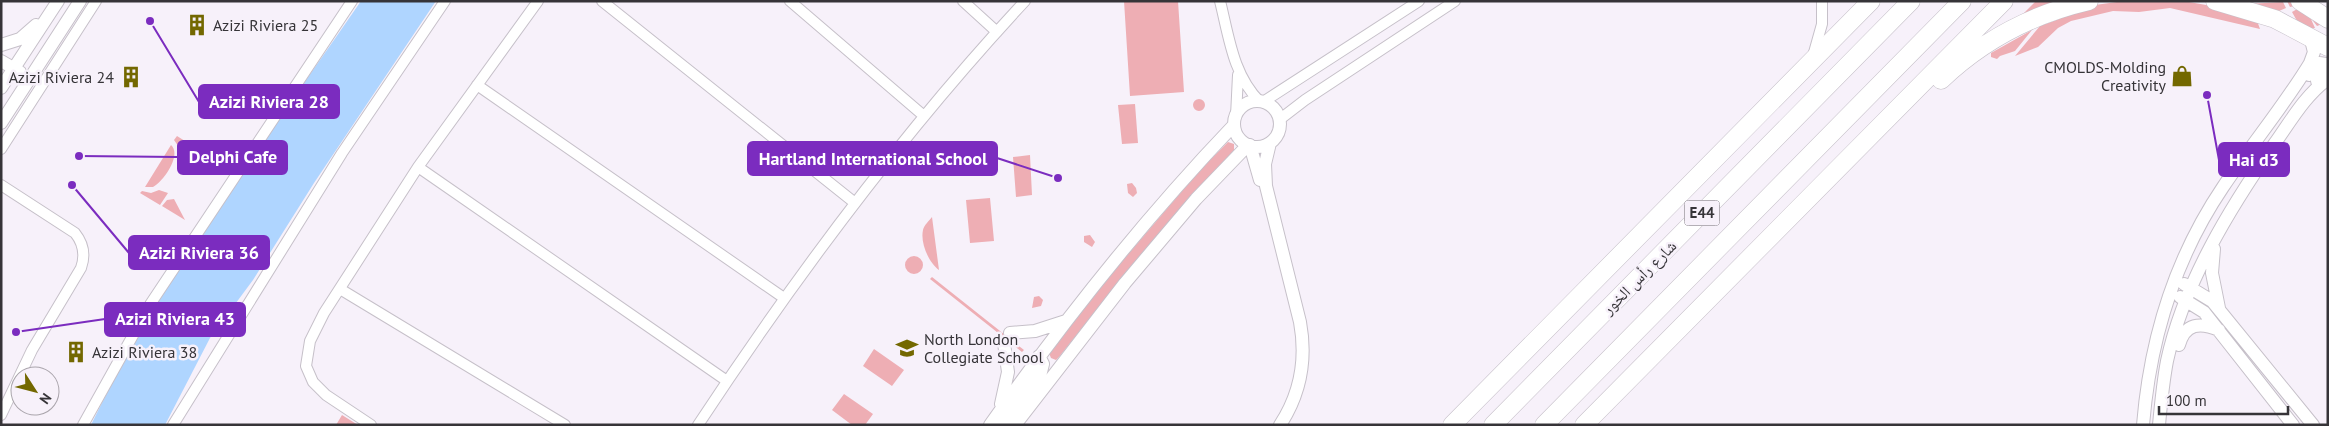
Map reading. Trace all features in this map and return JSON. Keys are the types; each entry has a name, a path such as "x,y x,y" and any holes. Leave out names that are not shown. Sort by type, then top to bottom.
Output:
{"highway":[{"path":"1455,422 1871,1"},
{"name":"شارع رأس الخور","path":"1493,425 1911,1"},
{"name":"E44","path":"1544,425 1962,1"},
{"path":"1584,425 2004,1"},
{"path":"1856,149 1881,138 1955,67 1982,46 2029,21 2089,1"},
{"path":"2215,1 2275,18 2328,47"},
{"path":"2300,1 2328,18"}],"street":[{"path":"1,123 80,1"},
{"path":"1,149 96,1"},
{"path":"84,425 150,303 352,1"},
{"path":"173,425 346,146 445,1"},
{"path":"371,425 318,389 306,366 310,341 324,313 418,167 538,1"},
{"path":"602,1 855,203"},
{"path":"790,1 924,116"},
{"path":"963,1 996,32"},
{"path":"698,425 784,298 855,203 924,116 1025,1"},
{"path":"1220,1 1238,71 1250,91 1262,102 1274,109 1279,120 1278,133 1270,142 1258,147 1249,145 1237,135 1235,120 1238,71"},
{"path":"1015,425 1068,320 1168,197 1235,120 1246,104 1262,102 1419,1"},
{"path":"1279,120 1305,100 1455,1"},
{"path":"1812,61 1822,24 1822,1"},
{"path":"22,90 3,82 57,4"},
{"path":"1,45 25,35 57,4"},
{"path":"2293,425 2204,312 2187,300 2182,292 2224,185 2313,57 2310,36"},
{"path":"1,61 30,78"},
{"path":"2291,91 2300,86 2319,63 2327,65 2326,72 2303,98 2302,106"},
{"path":"2143,425 2150,366 2168,299 2186,282 2216,238 2270,151 2302,106 2316,89 2328,79"},
{"path":"477,85 784,298"},
{"path":"1270,142 1265,164 1266,186 1302,331 1300,377 1296,398 1280,425"},
{"path":"990,425 1000,411 1044,368 1192,204 1249,145"},
{"path":"1249,145 1294,324 1295,371 1288,412"},
{"path":"418,167 727,381"},
{"path":"1,185 75,233 82,243 84,256 82,268 41,334 1,415"},
{"path":"2216,238 2212,273 2220,310"},
{"path":"2186,282 2212,301 2220,310 2313,425"},
{"path":"340,288 565,425"},
{"path":"2168,299 2187,300"},
{"path":"2158,425 2155,408 2158,382 2177,307 2168,299"},
{"path":"2158,425 2167,360 2187,300"},
{"path":"1000,411 1008,372 1007,338 1044,330 1068,320"},
{"path":"2163,389 2170,376 2180,339 2186,330 2201,324 2219,330"},
{"path":"1004,425 1044,368"}],"shaded area":[{"path":"1124,1 1178,1 1184,92 1130,96"},
{"path":"2036,1 2064,1 2017,20"},
{"path":"2124,1 2189,2 2223,8 2256,18 2260,29 2170,8 2139,12 2113,11 2071,21 2058,28 2038,47 2015,56 2040,26 2059,19 2060,14 2095,5"},
{"path":"2287,1 2299,5 2290,7"},
{"path":"2283,2 2286,8 2272,14 2247,4"},
{"path":"2299,5 2325,23 2317,26 2310,17 2315,28 2307,30 2297,21 2292,12 2299,8"},
{"path":"2032,30 2015,51 2000,56 1997,59 1991,57 1991,53"},
{"path":"1199,99 1205,105 1199,111 1193,105"},
{"path":"1135,104 1138,143 1122,144 1118,105"},
{"path":"177,136 196,148 188,161 180,160 181,150 174,140"},
{"path":"1228,142 1234,144 1234,150 1121,279 1059,357 1056,360 1051,358 1049,353 1112,273 1200,170"},
{"path":"171,145 174,149 174,155 170,168 157,184 153,187 145,187"},
{"path":"1030,155 1032,195 1016,197 1013,157"},
{"path":"1132,183 1137,193 1133,197 1128,193 1127,184"},
{"path":"159,190 168,193 160,205 140,193 142,191 151,193"},
{"path":"990,198 994,241 970,243 966,200"},
{"path":"174,199 185,220 162,206 167,200"},
{"path":"932,217 939,270 929,258 924,247 922,235 925,225"},
{"path":"1090,235 1095,242 1092,247 1084,242 1084,236"},
{"path":"910,256 918,256 923,261 921,272 910,274 905,269 905,261"},
{"path":"932,277 1024,350 1022,352 930,279"},
{"path":"1039,296 1043,300 1041,306 1032,308 1034,297"},
{"path":"874,349 904,370 892,386 863,366"},
{"path":"844,394 873,414 865,425 852,425 832,410"},
{"path":"342,415 358,425 336,425"}],"water":[{"path":"361,1 436,1 314,183 253,280 210,338 165,425 91,425 120,369 183,261 253,156"}],"place":[{"name":"Azizi Riviera 28","path":"150,21"},
{"name":"Azizi Riviera 25","path":"197,25"},
{"name":"CMOLDS-Molding Creativity","path":"2182,76"},
{"name":"Azizi Riviera 24","path":"131,77"},
{"name":"Hai d3","path":"2207,95"},
{"name":"Delphi Cafe","path":"79,156"},
{"name":"Hartland International School","path":"1058,178"},
{"name":"Azizi Riviera 36","path":"72,185"},
{"name":"Azizi Riviera 43","path":"16,332"},
{"name":"North London Collegiate School","path":"907,348"},
{"name":"Azizi Riviera 38","path":"76,352"}]}
